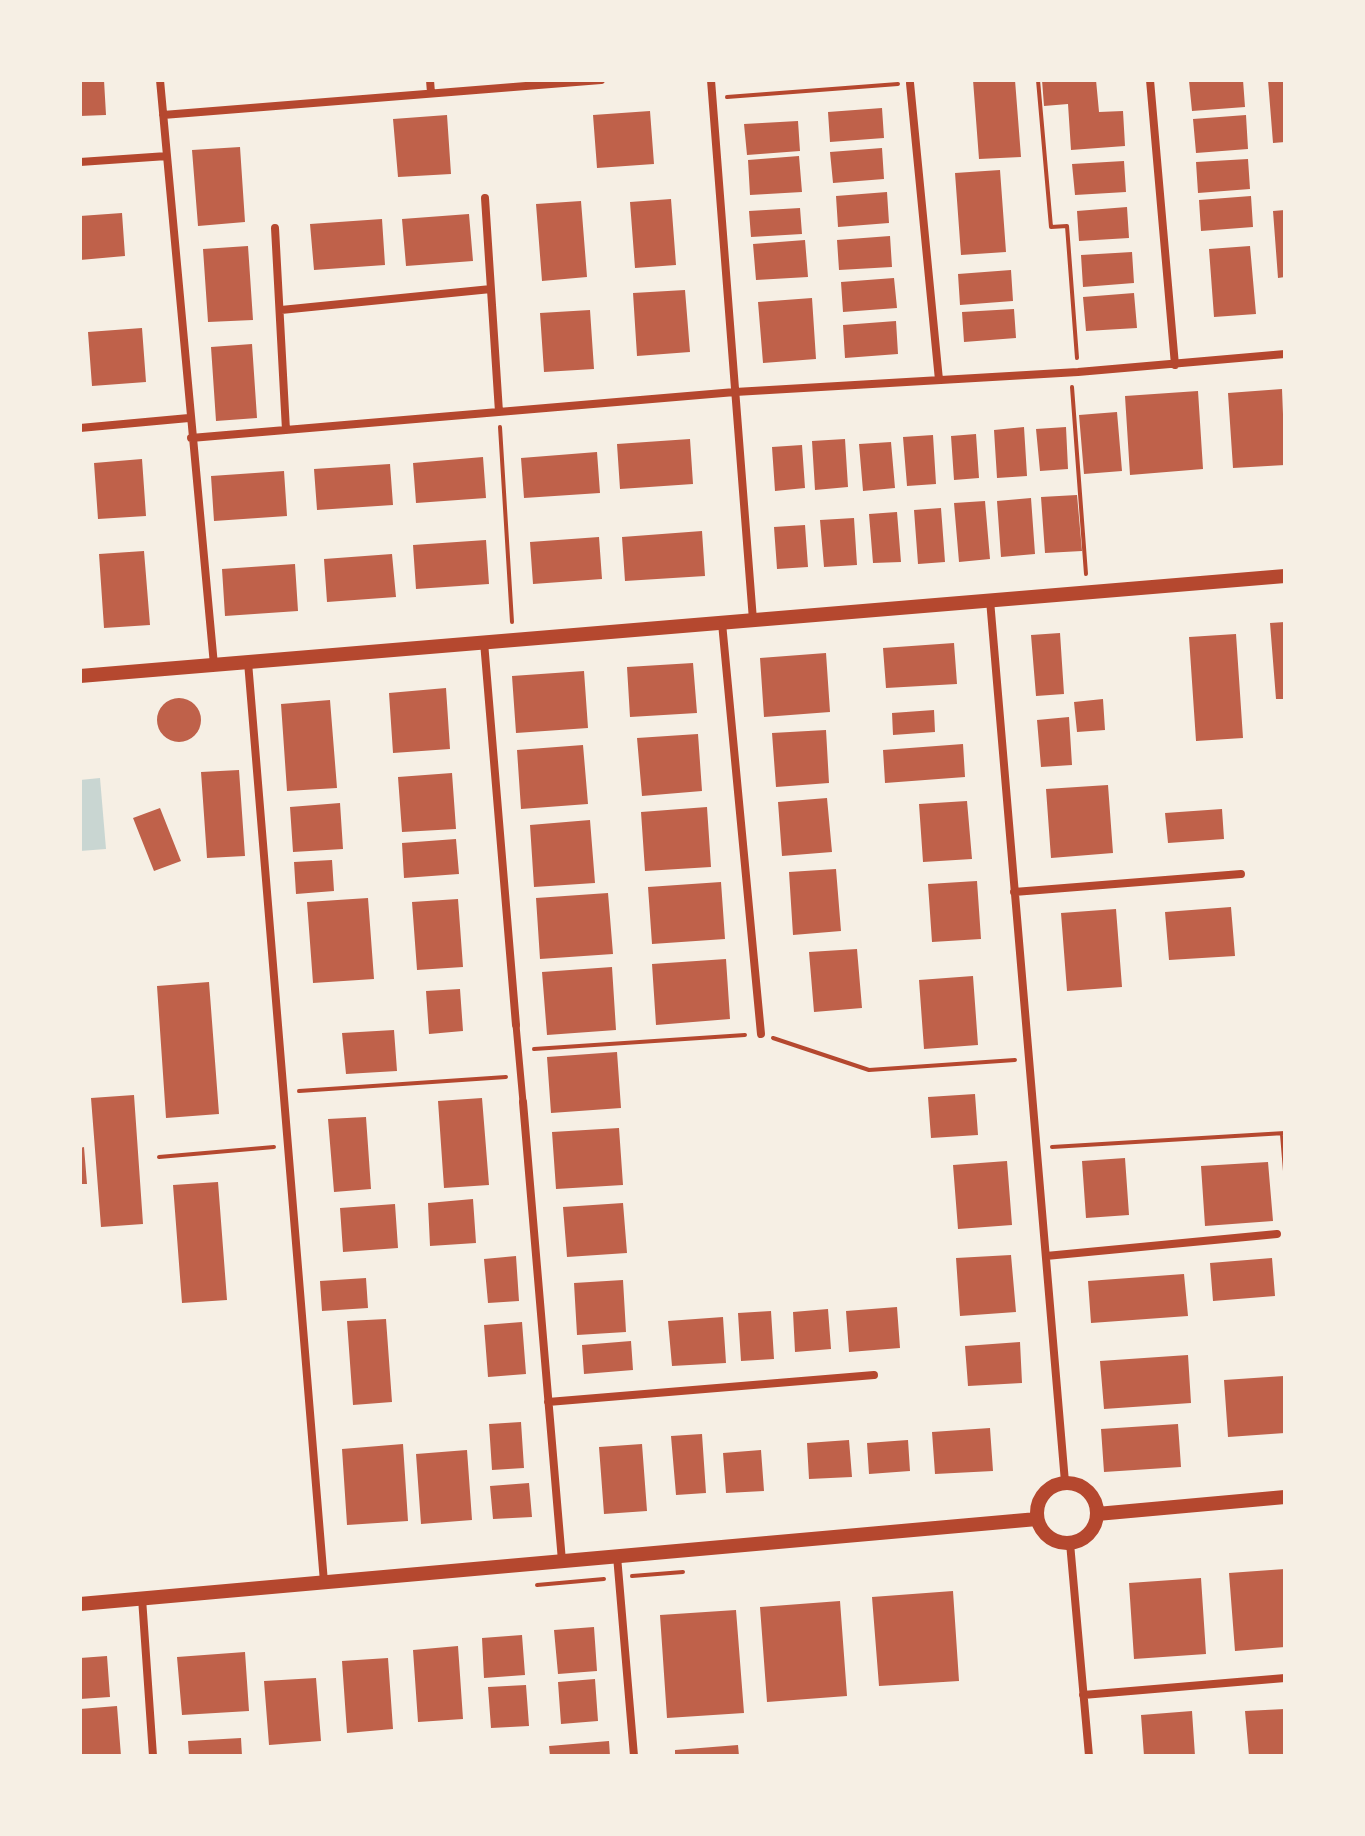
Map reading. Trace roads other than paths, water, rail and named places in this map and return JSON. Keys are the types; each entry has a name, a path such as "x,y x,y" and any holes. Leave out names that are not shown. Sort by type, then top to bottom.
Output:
{"street":[{"path":"160,80 214,665"},
{"path":"430,80 431,93"},
{"path":"163,115 601,80"},
{"path":"711,80 753,620"},
{"path":"1150,80 1175,365"},
{"path":"910,83 939,380"},
{"path":"80,162 167,156"},
{"path":"485,198 499,412"},
{"path":"275,228 286,430"},
{"path":"281,310 491,289"},
{"path":"191,438 735,392 1074,372 1285,354"},
{"path":"80,428 189,418"},
{"path":"80,676 1285,576"},
{"path":"990,600 1065,1482"},
{"path":"722,623 761,1034"},
{"path":"484,642 562,1561"},
{"path":"248,662 324,1582"},
{"path":"1014,892 1241,874"},
{"path":"1046,1256 1277,1234"},
{"path":"548,1402 874,1375"},
{"path":"1065,1482 1083,1487 1091,1494 1097,1514 1089,1534 1070,1543 1048,1537 1037,1519 1040,1499 1046,1491 1065,1482"},
{"path":"1097,1514 1285,1497"},
{"path":"80,1604 1037,1519"},
{"path":"1070,1543 1089,1756"},
{"path":"617,1556 634,1756"},
{"path":"142,1598 153,1756"},
{"path":"1083,1695 1285,1678"}]}
